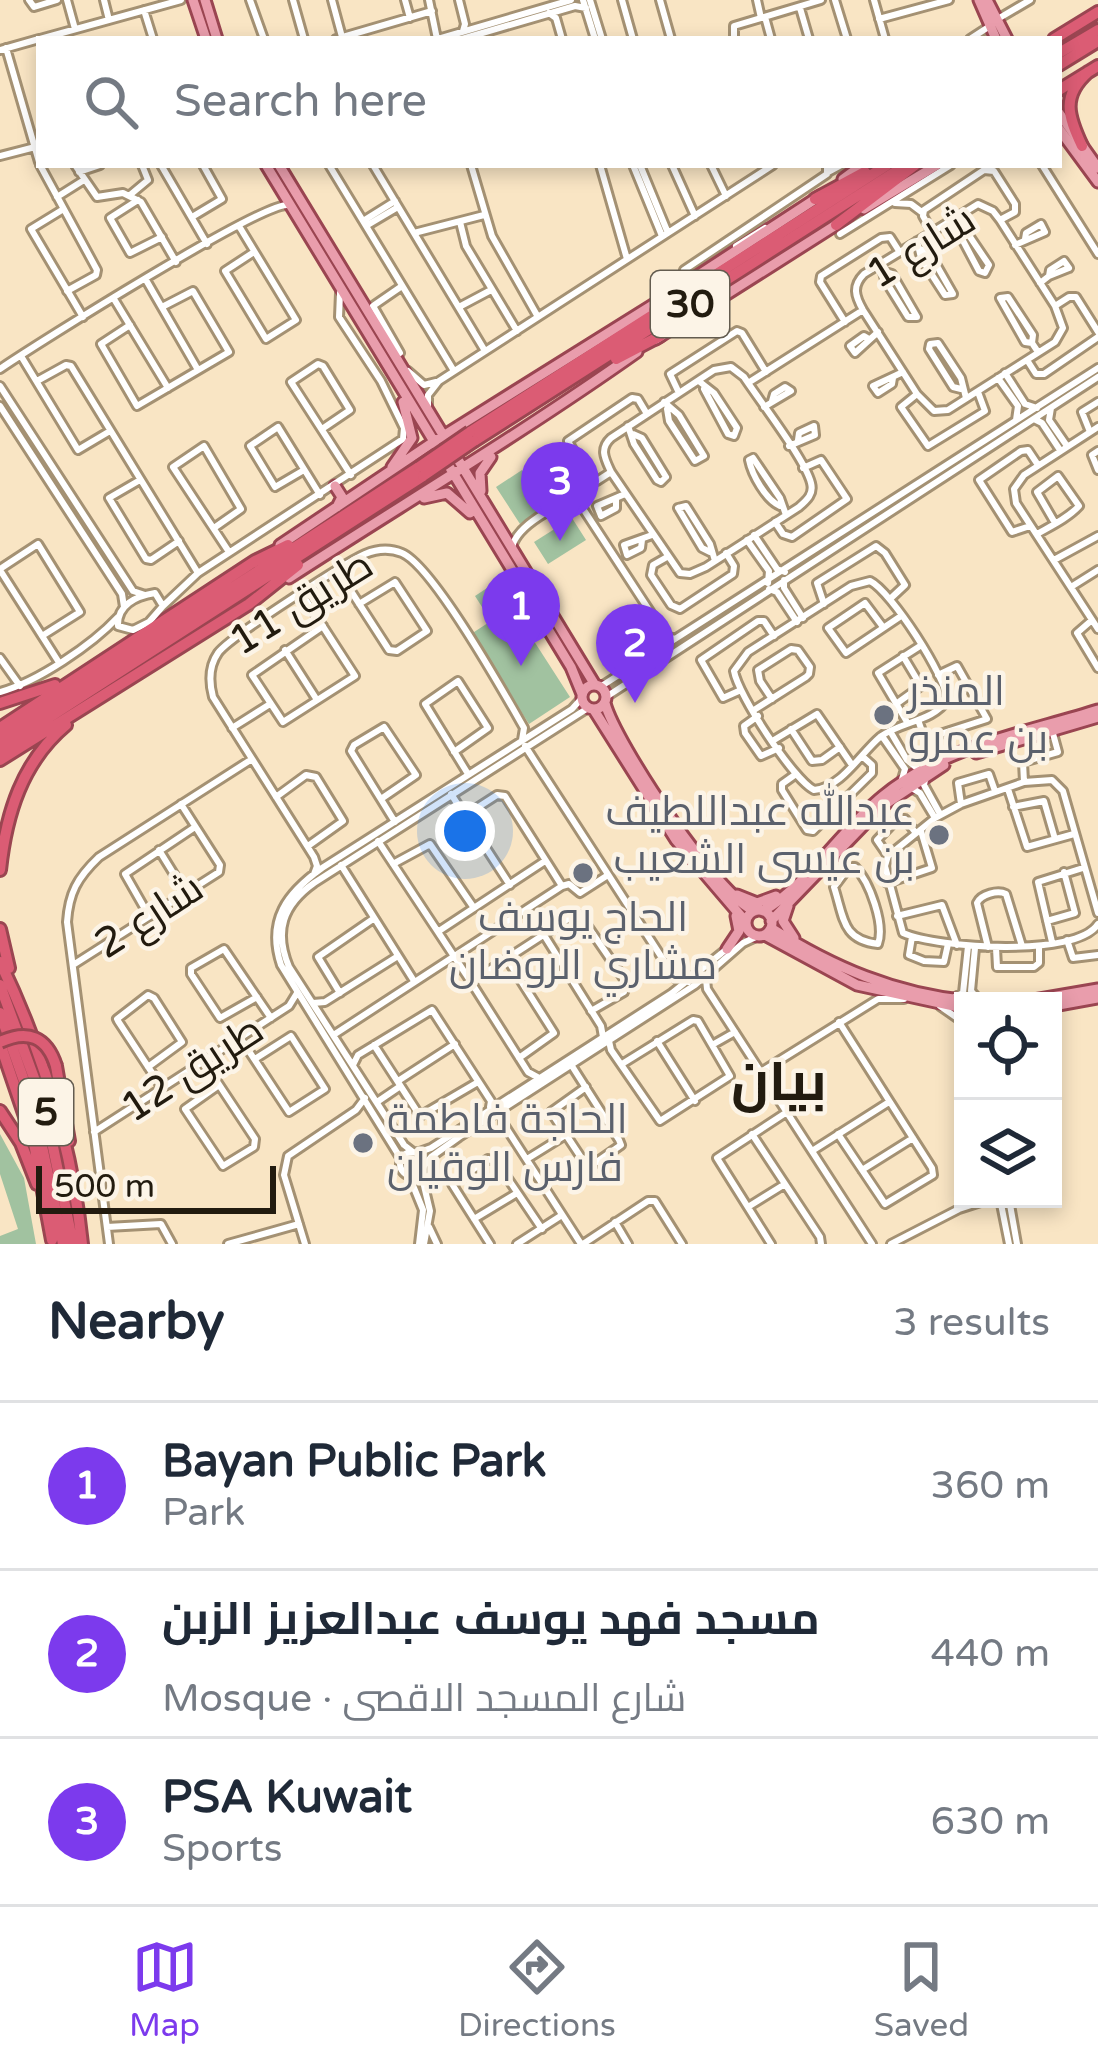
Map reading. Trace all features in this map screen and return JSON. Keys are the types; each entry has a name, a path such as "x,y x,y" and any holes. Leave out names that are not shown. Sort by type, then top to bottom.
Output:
{"highway":[{"path":"1059,36 1098,12"},
{"path":"1062,51 1098,30"},
{"path":"1062,63 1098,40"},
{"path":"1062,88 1093,69"},
{"path":"1078,148 1068,104 1076,84 1093,69"},
{"path":"815,199 877,168"},
{"name":"30","path":"0,756 417,467 878,168"},
{"name":"30","path":"471,431 580,375 901,168"},
{"path":"838,230 911,168"},
{"path":"611,344 689,274"},
{"path":"580,375 660,336"},
{"path":"2,729 255,562 337,526"},
{"path":"0,756 249,604 337,526"},
{"name":"30","path":"2,729 337,526"},
{"path":"0,703 75,678"},
{"path":"0,870 11,811 27,770 50,738 96,700"},
{"path":"0,929 70,1162"},
{"path":"0,962 18,1000"},
{"name":"5","path":"0,985 49,1119 78,1244"},
{"name":"5","path":"0,1013 34,1109 56,1243"},
{"path":"15,1019 49,1090"},
{"path":"56,1243 34,1143 0,1042 18,1035 40,1038 50,1048 56,1066 78,1244"},
{"path":"0,1111 30,1165 56,1243"}],"main road":[{"path":"189,0 205,36"},
{"path":"983,0 995,36"},
{"path":"206,5 219,36"},
{"path":"993,23 1004,36"},
{"path":"1062,119 1098,182"},
{"path":"1062,135 1098,168"},
{"path":"268,168 283,192 285,205 339,278 335,269"},
{"path":"281,168 362,325 434,447 458,470 493,518 602,693 681,832 727,890 742,905 759,911"},
{"path":"485,455 471,455 461,446 461,434 689,274 732,256 858,168"},
{"path":"249,604 485,455 660,336 933,168"},
{"path":"335,269 397,354 496,544 580,682 587,702 676,840 740,922 727,949"},
{"path":"374,484 404,454 412,438 393,375"},
{"path":"255,562 374,484 417,467 443,436 471,431"},
{"path":"493,518 479,485 480,475 510,436"},
{"path":"417,467 425,457 435,468 434,482 421,494"},
{"path":"335,486 342,497 337,507"},
{"path":"397,510 447,493 458,499 496,544"},
{"path":"587,702 602,693"},
{"path":"587,702 602,693"},
{"path":"766,930 873,805 903,785 924,772 1038,728 1098,713"},
{"path":"924,772 998,743 1098,713"},
{"path":"747,925 903,785"},
{"path":"703,875 747,925 823,959"},
{"path":"811,877 788,905 783,921 788,933 857,985 954,1007"},
{"path":"727,890 757,903 795,883"},
{"path":"759,911 766,930 836,970 954,1000"},
{"path":"1062,1003 1073,1000 1073,994"},
{"path":"1062,996 1098,994"},
{"path":"1062,1003 1098,994"}],"street":[{"path":"29,0 34,7 57,0"},
{"path":"67,0 75,29"},
{"path":"104,0 109,20"},
{"path":"50,36 189,0"},
{"path":"250,0 263,36"},
{"path":"293,0 303,36"},
{"path":"334,0 339,36"},
{"path":"405,0 410,18"},
{"path":"429,0 440,36"},
{"path":"458,0 466,31"},
{"path":"622,0 632,36"},
{"path":"660,0 670,36"},
{"path":"757,0 770,36"},
{"path":"734,36 733,26 821,0"},
{"path":"835,0 846,36"},
{"path":"874,0 884,36"},
{"path":"879,19 949,0"},
{"path":"974,36 1014,5 1030,0"},
{"path":"466,31 569,3 587,3 596,36"},
{"path":"466,31 555,14 569,3"},
{"path":"800,6 808,36"},
{"path":"144,10 151,36"},
{"path":"346,36 432,11"},
{"path":"555,14 561,36"},
{"path":"0,156 36,147 3,49 36,40"},
{"path":"0,80 13,76"},
{"path":"42,168 98,273 67,291"},
{"path":"130,195 148,179 143,168"},
{"path":"163,168 208,244"},
{"path":"191,217 222,199 205,168"},
{"path":"331,168 454,371"},
{"path":"375,168 485,351"},
{"path":"472,168 494,241 538,317"},
{"path":"601,168 627,259"},
{"path":"638,168 665,235"},
{"path":"673,168 695,216"},
{"path":"712,168 726,196"},
{"path":"397,354 417,382 440,380 769,168"},
{"path":"689,274 827,168"},
{"path":"838,230 946,168"},
{"path":"923,213 988,168"},
{"path":"990,168 1015,204 1015,212 1000,220"},
{"path":"1044,168 1098,254"},
{"path":"57,197 80,173 98,198 130,195 138,200 176,262"},
{"path":"138,200 110,217 130,253 162,237"},
{"path":"893,201 911,204 923,213 932,230"},
{"name":"شارع 1","path":"917,394 855,295 858,280 880,263 918,245 932,230 953,222 978,203 1000,220 1055,306"},
{"path":"365,224 397,204"},
{"path":"0,369 176,262 285,205"},
{"path":"62,210 31,230 83,317"},
{"path":"414,233 484,215"},
{"path":"755,232 758,220"},
{"path":"460,222 466,246 517,331"},
{"path":"953,222 964,228 989,265 986,274 979,271 953,222"},
{"path":"239,226 296,320 266,339 225,273 254,252"},
{"path":"732,256 735,247 755,232 774,228"},
{"path":"845,322 820,282 821,276 881,238 890,237 899,251"},
{"path":"1015,245 1025,239"},
{"path":"918,245 929,252 953,294 945,295 918,245"},
{"path":"880,263 908,317 917,317 892,274 885,272"},
{"path":"0,692 20,686 98,637 124,607 182,584 399,443 404,428 338,313 335,269"},
{"path":"1040,283 1049,276"},
{"path":"146,280 199,370"},
{"path":"376,321 373,306 402,286"},
{"path":"459,307 491,290"},
{"path":"130,325 101,347 137,406 229,352 193,291 162,308"},
{"path":"1032,343 1025,342 1000,298 1008,297 1033,335 1038,352"},
{"path":"978,391 985,411 928,446 901,407 917,394 934,411 948,410 1060,337 1062,319 1055,306 1076,297 1098,334 1040,375 1027,360"},
{"path":"114,299 168,388"},
{"path":"342,322 345,310 362,325"},
{"path":"748,383 863,310"},
{"path":"680,393 670,374 737,332 766,372"},
{"path":"869,339 878,332"},
{"path":"961,389 953,386 929,349 933,342 961,378 966,398"},
{"path":"21,355 78,450 110,431"},
{"path":"322,429 350,410 319,364 291,382 351,475"},
{"path":"37,381 71,366 199,573"},
{"path":"731,367 748,383 812,484 807,501 697,572 685,574 675,569 625,494 611,472 604,447 680,393 702,385 714,370 731,367"},
{"path":"893,378 903,372"},
{"path":"1002,375 1025,404 1037,408"},
{"path":"1002,375 1018,406 1015,421"},
{"path":"980,449 1015,421 1094,375"},
{"path":"429,413 428,395 440,380"},
{"path":"702,385 714,393 737,428 734,436 728,434 702,385"},
{"path":"0,386 134,591 150,594 163,606"},
{"path":"602,693 1051,408 1077,386"},
{"path":"611,472 597,481 589,478 568,441 632,398 638,399 647,414"},
{"path":"763,407 772,401"},
{"path":"1098,402 1082,412 1094,429 1018,479 1014,489 1016,503 1098,629"},
{"path":"666,406 679,415 704,456 695,461 666,406"},
{"path":"1051,408 1049,420 1064,448"},
{"path":"2,413 122,595 124,607"},
{"path":"1034,418 1064,448"},
{"path":"304,470 274,487 250,446 278,427 320,495"},
{"path":"631,430 642,438 666,480 657,480 634,444 631,430"},
{"path":"789,446 798,440"},
{"path":"214,528 241,509 204,446 173,467 229,552"},
{"path":"1030,526 1012,532 980,480 1022,451 1028,450 1038,465"},
{"path":"1098,451 1092,460 1098,470"},
{"path":"34,458 41,460 42,452"},
{"path":"781,506 772,502 749,460 758,461 786,515"},
{"path":"775,522 783,534 792,537 847,499 821,460 803,468"},
{"path":"1037,534 1054,523 1079,506 1058,476 1037,492 1054,523"},
{"path":"140,480 109,498 146,559 179,541"},
{"path":"594,515 616,508 616,500 625,494"},
{"path":"512,551 517,534 570,501 578,501 594,515 666,636 677,640"},
{"path":"710,552 701,548 678,512 682,504 710,544 715,561"},
{"path":"500,530 517,534"},
{"path":"641,540 652,535"},
{"path":"1054,560 1098,536"},
{"path":"750,538 784,576 784,588 800,620"},
{"path":"750,538 769,571 769,586"},
{"path":"42,636 80,612 38,544 0,569 58,662"},
{"path":"824,604 817,584 876,546 904,585 890,599"},
{"name":"طريق 11","path":"314,857 232,728 212,692 210,675 216,656 230,641 338,571 376,551 403,554 416,562 524,728"},
{"path":"667,557 653,566 651,575 671,605 680,609 734,574 726,554"},
{"path":"1071,586 1098,570"},
{"path":"338,571 359,604 393,652 427,631 399,584 359,604"},
{"path":"863,581 878,584 946,689 946,700 938,711 886,734 830,787 818,791 807,788 796,774 735,678 737,663 800,620 863,581"},
{"path":"98,637 149,622 182,584"},
{"path":"769,586 800,620"},
{"path":"302,594 355,676 284,722 252,675 322,626"},
{"path":"883,627 865,603 828,628 846,652 901,616"},
{"path":"118,617 118,626 126,630"},
{"path":"602,693 664,648 718,618"},
{"path":"1092,620 1077,633 1098,668"},
{"path":"741,690 723,698 701,660 758,621 764,621 774,636"},
{"path":"664,648 666,636"},
{"path":"907,722 878,673 920,646"},
{"path":"772,699 758,670 791,649 798,650 810,667 809,674 756,713 744,726 745,733 761,756 791,729 817,714 852,765"},
{"path":"285,650 317,700"},
{"path":"896,704 920,686 903,656"},
{"path":"1,662 20,686"},
{"path":"918,720 923,734 931,737 987,719 957,666 938,675"},
{"path":"454,752 488,728 458,681 425,702 454,752 468,775"},
{"path":"361,848 379,841 587,702"},
{"path":"232,728 270,704"},
{"path":"524,743 536,731 563,718"},
{"path":"381,799 416,775 384,727 351,750 395,822"},
{"path":"536,731 524,728 524,743 675,979 707,989"},
{"path":"791,729 814,762 840,747"},
{"path":"1024,782 1023,762 1058,752 1052,730"},
{"path":"886,734 912,766 924,772 924,785 938,816"},
{"path":"886,734 905,769 903,785 920,793 938,816"},
{"path":"796,774 782,784 782,790 807,830 813,831 872,773 872,765 862,756"},
{"path":"110,1244 68,922 69,898 81,874 99,857 252,759"},
{"path":"422,1244 422,1203 401,1169 393,1135 347,1055 287,968 281,938 289,905 297,895 395,822 487,767"},
{"path":"961,804 958,783 980,773 989,774 995,791"},
{"path":"276,796 313,775 343,819 308,847"},
{"path":"1098,913 1094,882 1084,867 1059,785 1042,778 995,791 938,816 888,856 885,866 903,933 913,937 952,945 1022,946 1089,935 1098,924"},
{"path":"1008,788 1027,847 1074,835"},
{"path":"451,794 510,885"},
{"path":"466,815 496,795 505,796 562,886"},
{"path":"1013,807 1044,801 1055,839"},
{"name":"شارع 2","path":"74,965 220,870 181,804"},
{"path":"887,883 932,868 918,831 905,819 897,819 877,840 888,856"},
{"path":"149,916 124,875 195,827"},
{"path":"379,841 518,1058 539,1078"},
{"path":"394,864 430,844 473,908"},
{"path":"159,850 185,892"},
{"path":"352,854 331,862 289,895 281,907 275,938 297,991 320,1013 375,1106"},
{"path":"314,857 331,862"},
{"path":"314,857 314,874"},
{"path":"439,931 545,861"},
{"path":"341,865 414,981"},
{"path":"849,867 863,874 873,904 881,935 876,945 848,931 834,887 849,867"},
{"path":"1052,942 1038,881 1084,867"},
{"path":"1047,921 1075,913 1064,872"},
{"path":"329,1032 562,886 569,884 580,893 608,875"},
{"path":"1022,946 1006,894 982,897 977,903 998,967 1034,967 1040,963 1039,944"},
{"path":"873,904 892,900"},
{"path":"897,916 942,905 952,945 944,962 910,956 913,937"},
{"path":"471,982 580,914 626,988 592,1011"},
{"path":"340,993 318,956 374,918"},
{"path":"401,1159 572,1066 691,983 747,925"},
{"path":"637,1020 672,993 707,976 743,943 766,930"},
{"path":"544,934 622,1064 657,1119 664,1121 730,1076 693,1020 622,1064"},
{"path":"1067,940 1073,958 1098,955"},
{"path":"949,999 963,993 971,946"},
{"path":"971,946 972,992"},
{"path":"256,997 220,1018 190,974 191,968 224,949 271,1018"},
{"path":"320,1013 326,1002 398,956"},
{"path":"507,959 554,1033 518,1058"},
{"path":"707,976 707,989 872,1244"},
{"path":"672,993 675,979"},
{"path":"857,985 865,999 857,1011"},
{"name":"طريق 12","path":"94,1132 289,1006 297,991"},
{"path":"148,1067 182,1042 149,995 117,1018 148,1067 162,1088"},
{"path":"761,1072 880,998 908,999"},
{"name":"طريق 12","path":"289,1006 326,1002"},
{"path":"937,1005 954,1016"},
{"path":"353,1065 358,1055 432,1010 582,1244 648,1201 655,1201 682,1244"},
{"path":"838,1022 933,1175 891,1204 881,1202 838,1134"},
{"path":"712,1045 735,1031"},
{"path":"241,1039 289,1112 325,1089 291,1036 255,1059"},
{"path":"407,1175 423,1169 528,1084 608,1040"},
{"path":"657,1041 695,1100"},
{"path":"356,1110 375,1106 455,1044"},
{"path":"374,1045 417,1114 424,1116 479,1081"},
{"path":"347,1055 358,1055"},
{"path":"204,1061 256,1142 224,1166 185,1109 219,1085"},
{"path":"572,1066 586,1088 619,1140 620,1150 588,1168 551,1112 586,1088"},
{"path":"528,1072 528,1084"},
{"path":"304,1244 284,1175 288,1156 356,1110 364,1094"},
{"path":"812,1151 889,1102"},
{"path":"494,1109 503,1123"},
{"path":"771,1244 717,1158 787,1112"},
{"path":"459,1137 471,1122"},
{"path":"752,1134 821,1244"},
{"path":"393,1135 415,1153 423,1169 429,1227 422,1244"},
{"path":"527,1160 564,1136"},
{"path":"862,1170 913,1138"},
{"path":"490,1244 452,1184 488,1159 496,1161 542,1229"},
{"path":"748,1207 785,1184"},
{"path":"474,1219 517,1193"},
{"path":"891,1244 963,1208"},
{"path":"996,1208 1013,1244"},
{"path":"1004,1208 1004,1220"},
{"path":"1006,1208 1013,1244"},
{"path":"517,1244 562,1215"},
{"path":"107,1227 157,1222 166,1228 172,1244"},
{"path":"615,1222 628,1244"},
{"path":"227,1244 299,1224"},
{"path":"429,1227 437,1244"},
{"path":"273,1232 277,1244"}],"green space":[{"path":"522,470 546,507 520,524 496,487"},
{"path":"572,518 586,540 548,564 534,542"},
{"path":"496,582 570,697 529,724 471,634 491,621 475,596"},
{"path":"0,1134 24,1178 36,1244 0,1244 0,1236 18,1229 0,1174"}],"place":[{"name":"PSA Kuwait","path":"560,541"},
{"name":"Bayan Public Park","path":"521,666"},
{"name":"مسجد فهد يوسف عبدالعزيز الزبن","path":"635,703"},
{"name":"المنذر بن عمرو","path":"884,715"},
{"name":"عبدالله عبداللطيف بن عيسى الشعيب","path":"939,835"},
{"name":"الحاج يوسف مشاري الروضان","path":"583,873"},
{"name":"الحاجة فاطمة فارس الوقيان","path":"363,1143"}],"district":[{"name":"بيان","path":"779,1082"}]}
